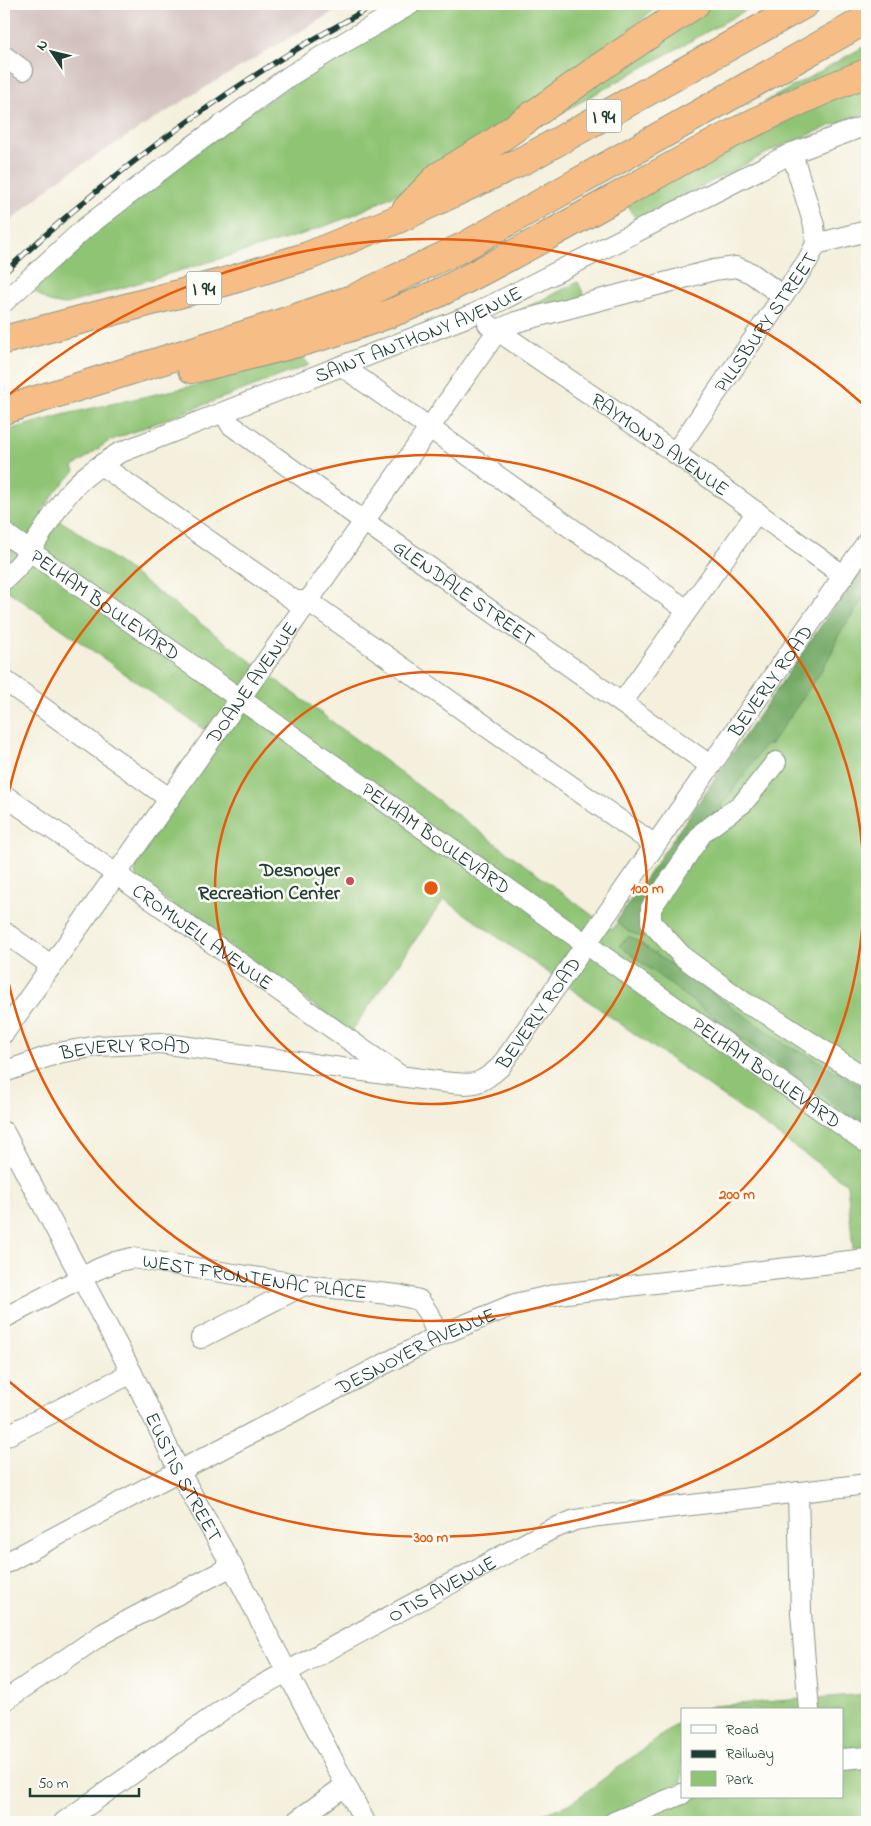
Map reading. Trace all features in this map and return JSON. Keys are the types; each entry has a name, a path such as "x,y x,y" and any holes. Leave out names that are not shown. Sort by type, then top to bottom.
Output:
{"highway":[{"path":"599,68 624,37 671,4"},
{"path":"398,219 438,176 492,144 599,68 695,4"},
{"name":"I 94","path":"4,340 228,281 308,256 398,219 528,158 805,4"},
{"name":"I 94","path":"4,410 263,329 355,298 465,246 867,19"},
{"path":"143,366 190,369 295,345 398,311 480,272 682,160 742,129 803,99 867,73"}],"street":[{"path":"4,302 85,228 182,153 288,77 411,4"},
{"path":"4,56 23,70"},
{"name":"SAINT ANTHONY AVENUE","path":"4,580 18,566 70,492 119,453 474,314 792,153 867,125"},
{"name":"PILLSBURY STREET","path":"676,453 808,260 816,244 814,225 792,153"},
{"path":"816,244 867,231"},
{"path":"498,330 516,322 714,270 736,267 752,273 783,296"},
{"name":"RAYMOND AVENUE","path":"474,314 676,453 844,576"},
{"name":"DOANE AVENUE","path":"4,1033 498,330"},
{"path":"342,366 687,610"},
{"name":"GLENDALE STREET","path":"224,413 231,425 711,766"},
{"path":"101,466 295,601 308,601 655,846"},
{"path":"622,703 757,512"},
{"name":"PELHAM BOULEVARD","path":"4,533 867,1143"},
{"name":"BEVERLY ROAD","path":"4,1072 58,1053 98,1046 160,1043 471,1085 486,1079 500,1067 867,542"},
{"path":"4,680 170,798"},
{"path":"776,762 743,803 704,832 650,908 651,922 684,957 745,1003 767,1014 867,1079"},
{"name":"CROMWELL AVENUE","path":"4,796 401,1076"},
{"path":"4,932 52,966"},
{"name":"EUSTIS STREET","path":"4,1132 83,1278 132,1373 179,1471 232,1566 364,1822"},
{"name":"WEST FRONTENAC PLACE","path":"4,1318 115,1262 132,1258 304,1285 398,1295 419,1300 428,1313 438,1336"},
{"name":"DESNOYER AVENUE","path":"4,1564 438,1336 515,1304 558,1294 867,1259"},
{"path":"201,1338 304,1285"},
{"path":"4,1437 132,1373"},
{"name":"OTIS AVENUE","path":"64,1822 242,1696 550,1530 575,1520 599,1516 867,1484"},
{"path":"798,1492 800,1604 809,1708"},
{"path":"4,1702 104,1633 232,1566"},
{"path":"844,1759 867,1757"},
{"path":"295,1822 346,1785"},
{"path":"614,1822 681,1794"}],"shaded area":[{"path":"4,4 347,4 196,93 58,180 4,227"}],"green space":[{"path":"426,4 661,4 513,123 407,189 349,217 303,234 64,305 49,302 30,288 45,272 220,132 364,39"},
{"path":"707,4 757,4 516,138"},
{"path":"867,45 867,66 763,103"},
{"path":"867,82 867,113 775,149 636,220 625,200"},
{"path":"578,282 586,299 511,315"},
{"path":"303,357 309,365 109,441 73,467 75,471 56,491 42,511 72,528 612,930 867,559 867,1247 853,1249 847,1184 444,899 351,1032 137,879 135,873 137,861 220,741 4,588 4,431 66,414 197,385"},
{"path":"867,559 867,593 838,636 832,652 820,673 771,744 764,746 644,916 644,938 627,931 616,921"},
{"path":"630,936 789,1047 808,1055 867,1090 867,1127 739,1037 619,945"},
{"path":"867,1694 867,1822 523,1822 571,1803 681,1721 681,1798 844,1798 844,1708 708,1708 713,1706"}],"railway":[{"path":"4,273 99,189 166,137 271,65 376,4"}],"place":[{"name":"Desnoyer Recreation Center","path":"350,881"}]}
